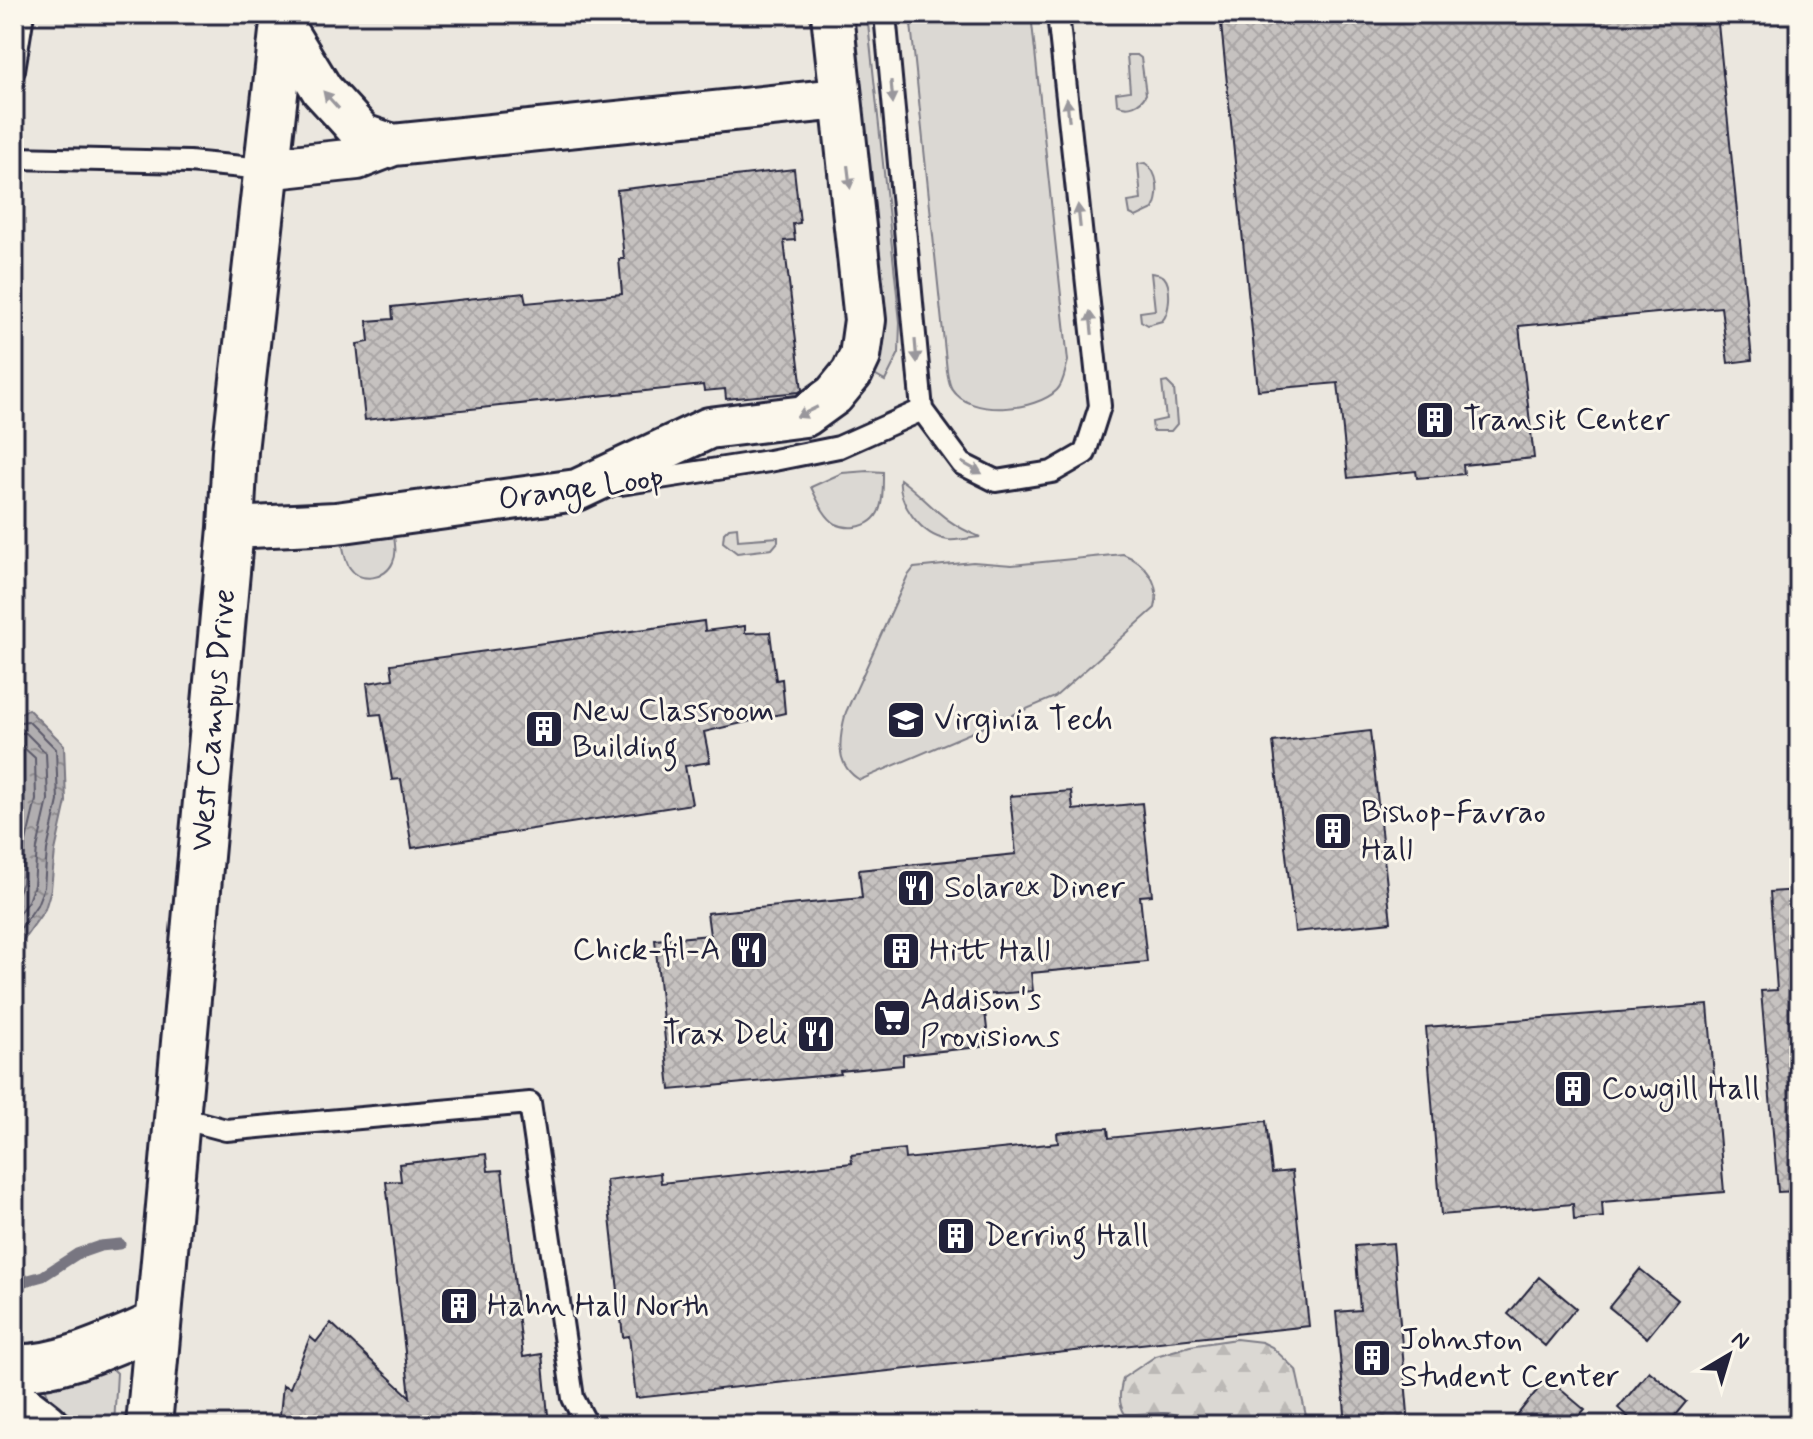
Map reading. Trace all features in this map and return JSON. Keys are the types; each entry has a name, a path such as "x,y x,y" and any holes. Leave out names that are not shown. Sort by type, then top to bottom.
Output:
{"street":[{"path":"577,490 709,428 805,416 834,395 852,373 860,356 865,320 832,14"},
{"path":"284,20 322,90 363,135 393,145"},
{"name":"West Campus Drive","path":"149,1425 231,528 235,451 284,20"},
{"path":"265,169 357,159 393,145 840,99"},
{"name":"Orange Loop","path":"231,528 336,523 577,490"},
{"path":"14,1367 34,1368 94,1350 158,1324"},
{"path":"14,1400 46,1425"}],"lane":[{"path":"14,70 23,14"},
{"path":"885,14 922,410 962,464 996,481 1052,472 1085,453 1100,406 1058,14"},
{"path":"14,158 189,162 265,169"},
{"name":"Orange Loop","path":"577,490 769,461 839,447 922,410"},
{"path":"177,1117 226,1130 530,1103 573,1398 587,1425"}],"shaded area":[{"name":"Virginia Tech","path":"14,14 1799,14 1799,1425 14,1425"}],"green space":[{"path":"853,14 867,14 900,322 899,353 885,381 869,372 857,117 862,104"},
{"path":"910,14 1031,14 1068,361 1057,390 1034,403 988,408 961,398 950,385"},
{"path":"1127,55 1141,58 1146,94 1138,104 1125,107 1117,104 1116,93 1130,91"},
{"path":"1145,163 1156,178 1157,197 1153,209 1136,217 1130,214 1128,202 1141,200 1138,164"},
{"path":"1151,273 1167,281 1169,299 1162,321 1148,325 1141,321 1140,312 1155,310"},
{"path":"1167,382 1174,389 1177,424 1171,431 1153,431 1152,422 1166,419 1162,383"},
{"path":"883,472 882,499 877,514 865,525 845,527 836,524 824,512 811,487 842,473"},
{"path":"900,479 946,518 980,537 948,540 929,532 913,517 902,498"},
{"path":"737,527 738,540 778,537 778,542 772,549 737,553 723,542 724,533 729,528"},
{"path":"394,536 394,559 385,572 367,578 350,568 342,543"},
{"path":"1123,554 1139,563 1150,575 1156,590 1155,608 1055,697 860,780 846,767 840,741 846,712 907,577 914,568 973,562 1012,565"},
{"path":"1236,1339 1262,1342 1272,1347 1296,1370 1308,1425 1183,1425 1180,1416 1175,1414 1125,1414 1122,1410 1120,1392 1123,1378 1156,1356 1190,1346"},
{"path":"109,1365 117,1373 114,1425 84,1425 49,1398 45,1387"}],"water":[{"path":"28,709 64,745 66,802 45,909 14,953 14,717"}],"building":[{"path":"1220,14 1717,14 1752,360 1728,363 1721,307 1519,326 1534,458 1463,465 1464,474 1417,478 1416,471 1348,478 1338,383 1258,390"},
{"path":"794,169 800,223 793,224 795,240 784,241 802,390 799,392 726,399 725,389 704,391 703,385 365,420 357,344 369,342 367,321 393,319 392,307 524,293 526,303 622,294 619,259 624,259 617,190"},
{"name":"New Classroom Building","path":"704,621 705,631 745,626 745,633 770,632 776,680 782,679 785,713 704,732 710,762 685,766 692,804 412,848 401,779 392,780 381,714 371,715 367,683 393,679 391,664"},
{"name":"Bishop-Favrao Hall","path":"1370,731 1391,922 1295,932 1273,742"},
{"name":"Hitt Hall","path":"1071,791 1073,810 1142,803 1152,895 1140,896 1147,962 1031,973 1033,991 983,995 989,1046 903,1055 903,1065 840,1071 841,1074 670,1090 655,940 710,935 707,913 862,898 859,870 1016,854 1010,796"},
{"path":"1799,890 1799,1191 1778,1192 1761,991 1777,990 1770,892"},
{"name":"Cowgill Hall","path":"1708,1005 1724,1192 1602,1202 1603,1217 1574,1220 1573,1204 1441,1215 1426,1027"},
{"name":"Derring Hall","path":"1266,1121 1272,1173 1292,1171 1309,1326 636,1398 629,1336 623,1337 606,1180 660,1173 661,1183 852,1163 851,1155 904,1149 905,1159 1058,1143 1057,1133 1090,1129 1108,1128 1109,1138"},
{"name":"Hahn Hall North","path":"486,1154 488,1171 502,1170 523,1357 542,1354 549,1425 279,1425 283,1385 290,1388 310,1337 316,1342 331,1323 410,1397 386,1182 401,1181 399,1164"},
{"name":"Johnston Student Center","path":"1393,1243 1409,1425 1346,1425 1336,1312 1360,1310 1355,1246"},
{"path":"1640,1269 1678,1300 1647,1338 1609,1307"},
{"path":"1539,1277 1576,1308 1545,1346 1508,1314"},
{"path":"1649,1371 1686,1402 1667,1425 1637,1425 1618,1408"},
{"path":"1547,1378 1585,1410 1572,1425 1509,1425"}],"waterway":[{"path":"14,1284 43,1276 77,1254 100,1246 120,1244"}],"place":[{"name":"Transit Center","path":"1435,420"},
{"name":"Virginia Tech","path":"906,720"},
{"name":"New Classroom Building","path":"544,729"},
{"name":"Bishop-Favrao Hall","path":"1333,831"},
{"name":"Solarex Diner","path":"916,888"},
{"name":"Chick-fil-A","path":"749,950"},
{"name":"Hitt Hall","path":"901,951"},
{"name":"Addison's Provisions","path":"892,1018"},
{"name":"Trax Deli","path":"816,1034"},
{"name":"Cowgill Hall","path":"1573,1089"},
{"name":"Derring Hall","path":"956,1236"},
{"name":"Hahn Hall North","path":"459,1306"},
{"name":"Johnston Student Center","path":"1372,1358"}]}
